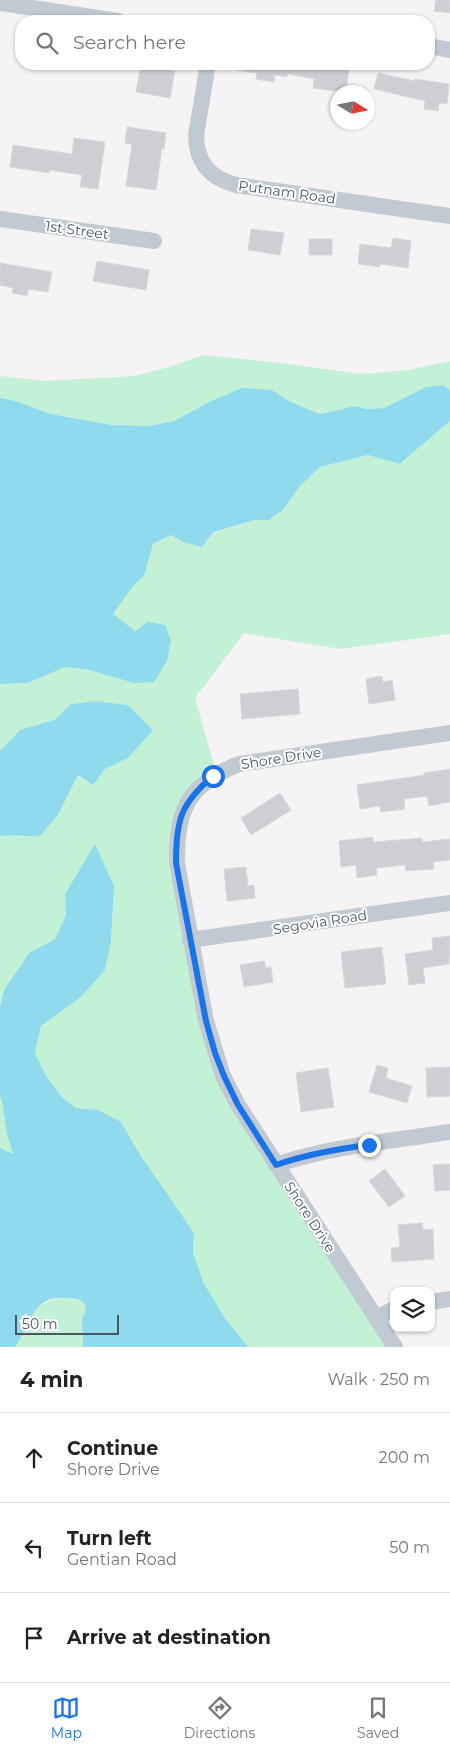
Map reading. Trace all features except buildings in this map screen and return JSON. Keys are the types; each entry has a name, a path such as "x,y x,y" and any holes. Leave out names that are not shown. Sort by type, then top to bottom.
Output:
{"street":[{"path":"0,3 79,15"},
{"path":"435,47 450,50"},
{"name":"Putnam Road","path":"207,70 196,134 196,146 199,157 207,169 215,176 225,182 236,185 450,216"},
{"name":"1st Street","path":"0,219 154,241"},
{"name":"Shore Drive","path":"395,1347 238,1105 224,1076 206,1021 190,940 176,863 177,834 182,813 192,796 221,771 248,762 450,733"},
{"name":"Segovia Road","path":"190,940 450,903"},
{"path":"276,1165 331,1149 450,1132"},
{"path":"435,1301 450,1299"},
{"path":"376,1318 390,1311"}],"green space":[{"path":"204,355 361,374 409,370 450,361 450,390 443,385 426,387 384,408 366,409 355,406 320,414 291,402 272,390 207,403 174,421 149,426 112,425 51,414 16,401 0,398 0,376 45,381 135,376"},
{"path":"450,421 450,634 340,649 244,633 195,698 214,765 185,794 172,825 213,1070 387,1347 248,1347 221,1312 203,1283 197,1269 194,1243 121,1122 98,1110 76,1108 62,1097 46,1076 35,1053 41,1026 81,997 105,969 111,942 114,887 95,845 65,894 66,915 55,939 29,953 4,990 0,1006 0,836 8,834 23,837 58,815 78,775 93,785 105,769 128,758 128,705 96,701 71,704 54,720 20,730 0,751 0,684 28,683 65,667 89,670 134,683 135,631 112,615 133,586 144,576 153,544 171,535 183,542 202,547 214,533 255,520 269,520 283,510 300,486 320,467 368,455 401,464"},
{"path":"0,1096 7,1134 13,1154 0,1148"},
{"path":"62,1297 81,1300 86,1305 82,1319 83,1347 15,1347 35,1310 41,1305"}],"water":[{"path":"443,385 450,390 450,421 400,464 368,455 320,467 300,486 283,510 269,520 255,520 214,532 202,547 183,542 171,535 153,544 144,576 133,586 113,614 135,631 148,622 165,625 171,640 167,661 154,682 134,683 89,670 65,667 28,683 0,684 0,398 16,401 51,414 112,425 149,426 174,421 207,403 242,388 272,390 291,402 320,414 355,406 366,409 384,408 426,387"},
{"path":"96,701 128,705 153,730 128,758 105,769 93,785 78,775 58,815 40,836 0,836 0,751 20,730 54,720 71,704"},
{"path":"95,844 114,886 111,942 105,970 81,997 41,1026 35,1053 46,1076 62,1097 76,1108 98,1110 121,1122 141,1156 194,1233 193,1253 204,1284 225,1318 248,1347 83,1347 82,1319 86,1310 85,1305 80,1300 56,1298 46,1301 39,1306 15,1347 0,1347 0,1148 13,1154 0,1096 0,1006 4,990 29,953 55,939 66,915 65,894"}],"route":[{"path":"213,776 192,796 182,813 176,841 176,863 206,1021 224,1076 238,1105 276,1165 331,1149 369,1145"}]}
